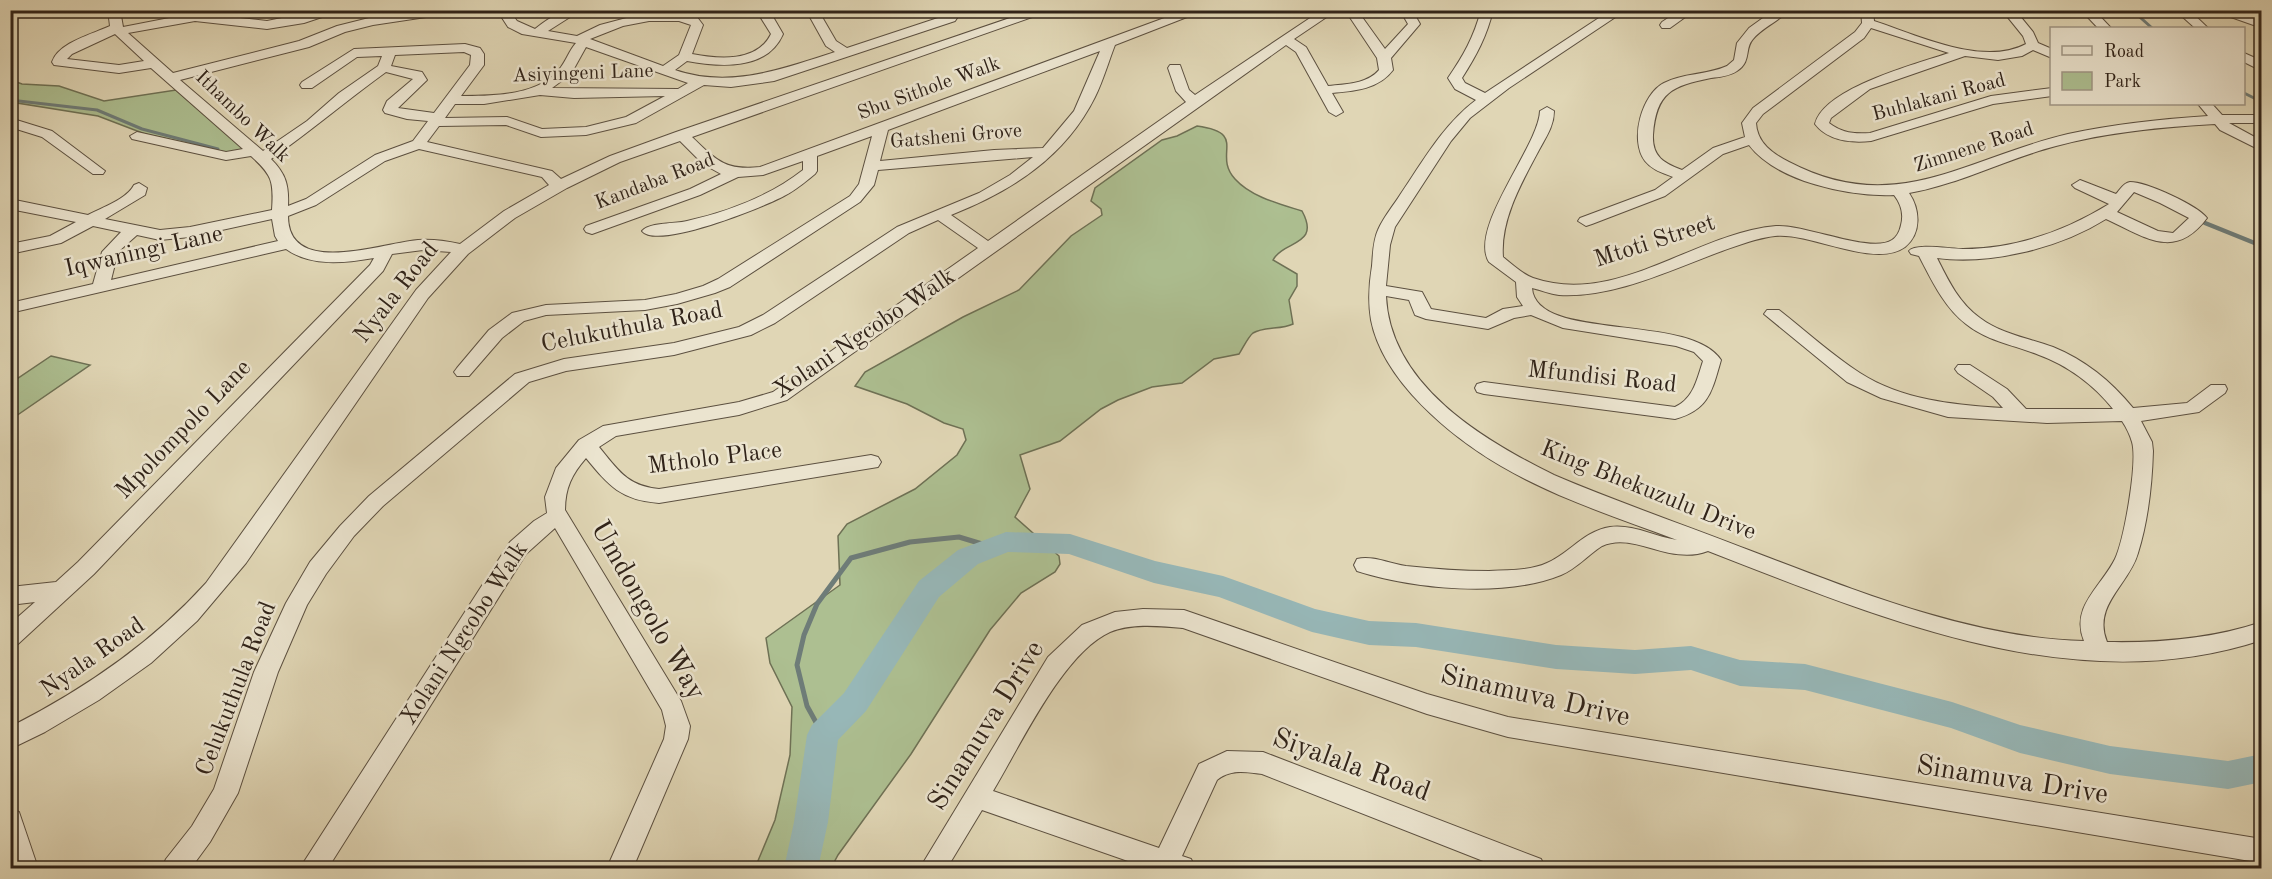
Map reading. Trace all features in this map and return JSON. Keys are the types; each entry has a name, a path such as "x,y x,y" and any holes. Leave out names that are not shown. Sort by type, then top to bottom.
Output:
{"street":[{"path":"114,10 119,29"},
{"path":"171,78 304,44 341,29 378,20 446,10"},
{"path":"503,10 515,26 536,34 581,41 700,82 752,81 845,53 947,14 970,37"},
{"path":"536,34 554,20 575,10"},
{"path":"685,57 727,62 763,51 774,42 777,34 762,10"},
{"path":"812,10 831,43 845,53"},
{"name":"Nyala Road","path":"10,740 91,693 129,666 176,627 210,594 431,282 463,250 506,218 557,186 615,159 1046,10"},
{"name":"Sbu Sithole Walk","path":"733,174 763,171 1199,10"},
{"name":"Xolani Ngcobo Walk","path":"312,868 518,548 541,526 557,517 554,504 557,487 569,466 586,445 610,431 737,409 780,396 1194,102 1331,10"},
{"path":"1324,90 1351,87 1378,78 1386,70 1384,58 1351,10"},
{"path":"1384,58 1414,24 1406,10"},
{"path":"1485,99 1460,86 1455,78 1473,51 1482,31 1487,10"},
{"name":"King Bhekuzulu Drive","path":"1620,10 1485,99 1452,130 1387,227 1381,250 1378,290 1382,330 1395,357 1422,394 1463,432 1510,463 1565,490 1917,620 2026,645 2100,652 2169,651 2203,647 2262,631"},
{"path":"1666,25 1689,10"},
{"path":"1759,10 1777,15"},
{"path":"2008,10 2029,35 2033,45 2050,53"},
{"path":"2087,10 2104,27"},
{"path":"2181,10 2201,27"},
{"path":"2217,10 2262,24"},
{"path":"153,64 119,69 59,62 61,56 67,51 93,37 119,29 196,14 267,25 328,12 351,40 354,52"},
{"path":"1685,176 1660,165 1646,152 1651,104 1655,95 1675,82 1722,72 1736,66 1743,56 1746,39 1777,15"},
{"path":"1586,221 1660,193 1724,148 1753,140 1749,123 1758,111 1860,35 1868,17 1962,53 1999,57 2022,51 2033,45"},
{"path":"540,91 566,71 581,41 602,28 658,18 693,20 697,26 685,57 664,71"},
{"name":"Ithambo Walk","path":"119,29 153,64 258,155 279,177 282,234 288,244"},
{"path":"1286,39 1301,50 1336,112"},
{"name":"Celukuthula Road","path":"175,868 201,834 225,793 266,672 297,603 318,568 347,531 405,475 522,378 564,365 674,350 745,331 769,319 903,230 1003,186 1046,152 1072,122 1088,97 1109,44"},
{"path":"10,204 160,235 190,232 281,213 311,202 380,158 418,144 477,65 478,54 475,51 451,47 354,52 307,85"},
{"path":"137,136 226,156 258,155 312,124 344,96 384,68 390,51"},
{"name":"Buhlakani Road","path":"1962,53 1865,86 1824,116 1822,124 1847,137 1871,137 1991,100 2050,92"},
{"path":"384,68 417,75 420,80 392,104 390,110 406,116 436,120 507,121 541,133 574,133 631,120 700,82"},
{"path":"1175,68 1183,91 1194,102"},
{"name":"Asiyingeni Lane","path":"451,100 484,100 540,91 574,94 658,91 681,93"},
{"path":"2206,105 2232,132 2262,147"},
{"name":"Mtoti Street","path":"1547,111 1546,123 1512,187 1493,242 1495,258 1504,269 1524,281 1567,289 1618,284 1744,239 1780,231 1801,232 1854,246 1883,248 1897,245 1925,252 1962,254 2003,251 2055,235 2112,208"},
{"name":"Zimnene Road","path":"1753,140 1772,158 1815,179 1857,188 1898,190 1921,187 2068,139 2218,120 2262,119"},
{"path":"10,122 47,134 98,171"},
{"path":"463,372 510,322 528,313 598,309 673,300 705,292 724,283 855,199 866,184 882,126"},
{"path":"681,135 720,170 733,174"},
{"path":"418,144 547,174 552,177 557,186"},
{"name":"Gatsheni Grove","path":"870,166 994,154 1046,152"},
{"path":"650,231 688,227 774,195 797,182 810,171 810,154"},
{"name":"Kandaba Road","path":"592,229 695,192 733,174"},
{"path":"2080,185 2110,197 2112,208 2154,235 2176,238 2199,218 2192,212 2140,188 2130,187 2112,208"},
{"path":"10,249 55,240 137,194 141,190 139,188"},
{"path":"1897,245 1905,235 1911,220 1908,204 1898,190"},
{"path":"939,213 989,249"},
{"path":"101,285 108,252 135,229"},
{"path":"288,244 308,253 330,256 356,255 419,245 463,250"},
{"name":"Iqwaningi Lane","path":"10,308 101,285 288,244"},
{"name":"Mpolompolo Lane","path":"10,638 63,590 377,267 386,250"},
{"path":"1925,252 1951,300 1966,315 1996,334 2059,356 2081,368 2099,383 2126,416 2142,442 2144,457 2127,555 2096,606 2091,622 2091,632 2100,652"},
{"path":"1378,290 1418,297 1421,311 1426,314 1488,324 1509,313 1534,309 1524,293 1524,281"},
{"name":"Mfundisi Road","path":"1484,388 1674,413 1686,411 1695,405 1701,395 1712,360 1702,348 1689,343 1587,328 1559,321 1534,309"},
{"path":"1773,314 1842,370 1881,391 1948,411 2020,416 2126,416 2192,408 2217,389"},
{"path":"1964,369 2000,393 2020,416"},
{"name":"Mtholo Place","path":"586,445 627,490 646,495 659,495 872,462"},
{"name":"Umdongolo Way","path":"557,517 677,717 676,739 620,868"},
{"path":"1365,565 1386,572 1465,578 1527,576 1555,569 1594,541 1612,534 1635,537 1680,549 1708,543"},
{"path":"10,596 63,590"},
{"name":"Sinamuva Drive","path":"933,868 1056,664 1080,639 1105,624 1145,616 1184,619 1427,704 1508,727 1778,774 2262,851"},
{"name":"Siyalala Road","path":"1174,865 1208,772 1220,762 1239,760 1263,763 1532,868"},
{"path":"978,796 1174,865"},
{"path":"10,820 25,868"}],"green space":[{"path":"11,80 22,84 59,86 104,101 176,90 245,150 229,153 145,134 98,116 11,102"},
{"path":"1197,126 1213,129 1226,139 1229,170 1235,179 1249,191 1302,211 1307,222 1304,237 1278,254 1273,260 1297,274 1297,286 1289,300 1293,324 1257,331 1249,337 1239,354 1214,359 1182,383 1152,387 1118,400 1101,409 1060,441 1020,455 1030,489 1015,517 1059,556 1060,564 1055,572 1021,593 990,630 911,754 831,868 755,868 775,820 790,755 792,707 770,663 766,638 840,585 838,536 847,524 915,489 957,455 966,440 963,429 944,423 907,404 855,386 865,372 963,317 1019,290 1071,236 1102,215 1101,209 1091,201 1095,188 1162,140 1177,136"},
{"path":"51,356 90,365 16,416 11,415 11,383"}],"waterway":[{"path":"2132,10 2151,27"},
{"path":"2245,94 2262,102"},
{"path":"10,100 97,110 142,129 218,149"},
{"path":"2205,223 2262,246"},
{"path":"823,735 807,706 797,665 804,635 817,604 851,558 910,542 959,537 992,547"},
{"path":"801,868 811,822 823,735 855,702 929,589 968,557 1006,542 1070,544 1154,572 1223,587 1312,620 1369,633 1416,635 1556,657 1635,662 1691,658 1740,673 1805,677 1952,715 2020,739 2110,760 2228,775 2262,768"}]}
